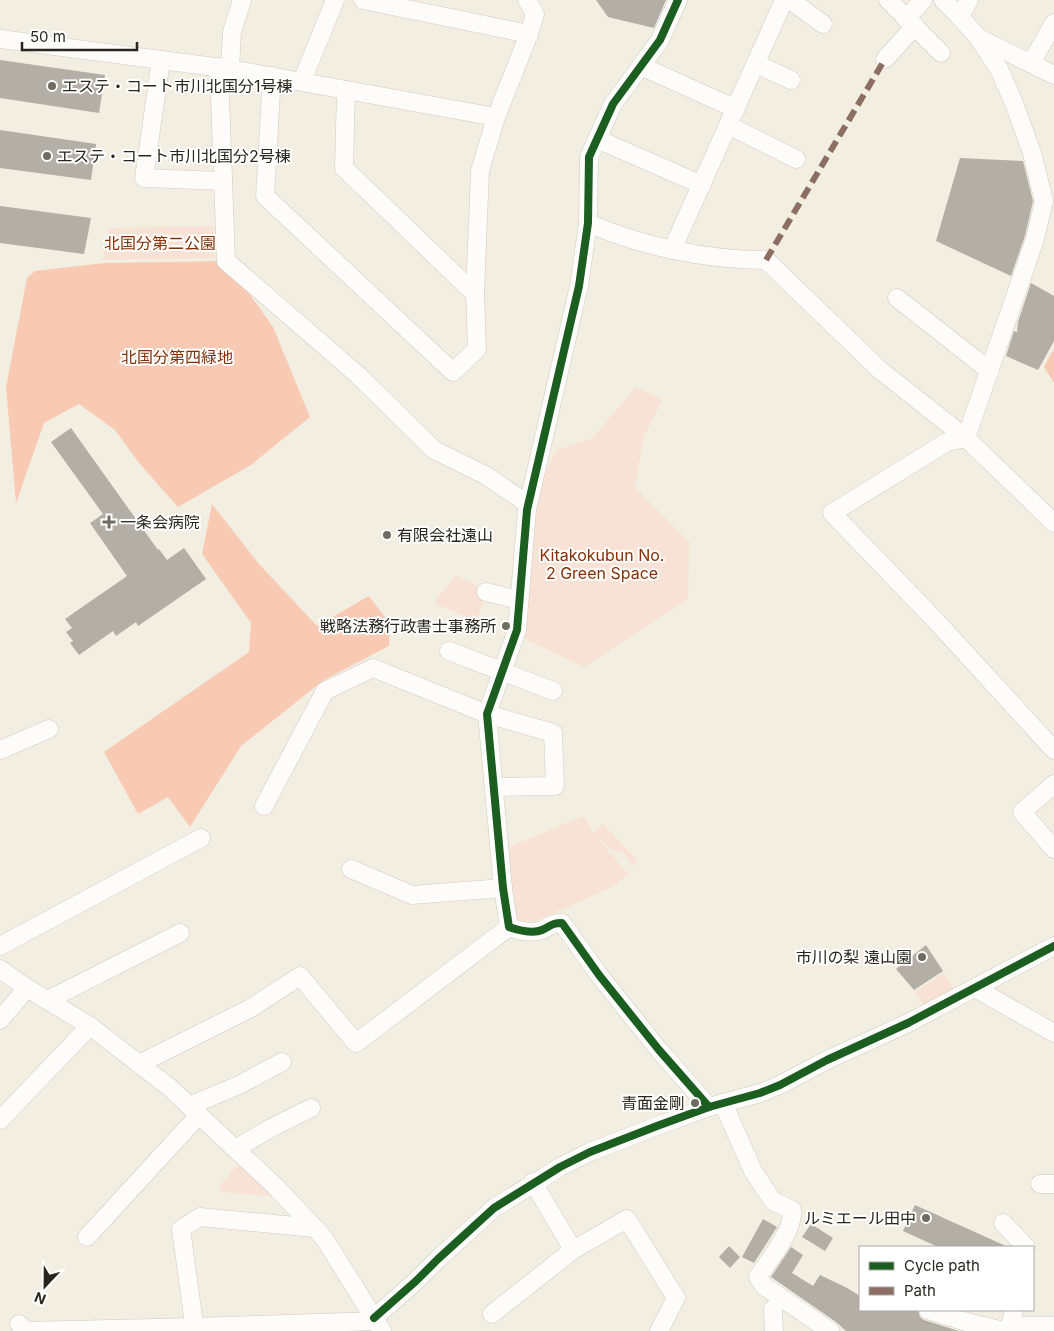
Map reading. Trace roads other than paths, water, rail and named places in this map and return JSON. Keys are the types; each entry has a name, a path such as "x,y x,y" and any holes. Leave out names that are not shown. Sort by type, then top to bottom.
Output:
{"street":[{"path":"242,0 224,68 223,181 226,261 358,375 434,450 485,475 528,504"},
{"path":"302,81 335,0"},
{"path":"363,0 530,34"},
{"path":"272,76 265,196 453,372 477,349 475,294 480,170 496,116 530,34 535,14 527,0"},
{"path":"509,927 503,888 487,714 517,630 528,504 579,286 588,223 589,157 613,104 660,40 678,0"},
{"path":"672,250 784,0"},
{"path":"790,0 823,24"},
{"path":"888,0 941,53"},
{"path":"885,59 923,0"},
{"path":"943,0 977,36 999,69 1014,103 1032,153 1044,201 1035,239 966,438"},
{"path":"960,16 969,0"},
{"path":"1031,63 1054,23"},
{"path":"977,36 1054,75"},
{"path":"0,39 224,68 496,116"},
{"path":"162,60 144,178 223,181"},
{"path":"756,64 791,80"},
{"path":"641,66 736,109"},
{"path":"346,90 344,168 475,294"},
{"path":"728,125 796,159"},
{"path":"597,139 702,184"},
{"path":"588,223 610,232 672,250 737,260 766,260 880,370 966,438 1054,523"},
{"path":"897,298 990,371"},
{"path":"966,438 947,442 832,512 936,621 1054,750"},
{"path":"486,592 520,600"},
{"path":"449,651 553,691"},
{"path":"264,806 324,691 373,668 487,714 553,733 555,786 494,787"},
{"path":"0,750 49,729"},
{"path":"1054,784 1022,812 1054,849"},
{"path":"0,946 201,838"},
{"path":"352,869 412,895 503,888"},
{"path":"509,927 519,930 540,931 552,923 562,923 599,975 659,1050 716,1105 753,1171 773,1201 792,1210 793,1216 785,1236 758,1277 764,1286 825,1329"},
{"path":"139,1064 251,1008 300,976 356,1043 509,927"},
{"path":"48,1000 180,933"},
{"path":"19,1324 26,1330 195,1329 377,1323 438,1258 494,1208 533,1182 590,1152 716,1105 760,1094 780,1085 827,1060 908,1023 1054,946"},
{"path":"0,969 27,988 90,1026 169,1087 275,1186 324,1238 377,1323"},
{"path":"0,1020 27,988"},
{"path":"975,988 1054,1033"},
{"path":"0,1120 90,1026"},
{"path":"86,1237 194,1111 282,1062"},
{"path":"235,1149 270,1128 311,1108"},
{"path":"533,1182 573,1250"},
{"path":"195,1329 181,1229 200,1216 315,1228"},
{"path":"492,1314 573,1250 627,1219 676,1298 659,1331"},
{"path":"1003,1223 1025,1246"},
{"path":"773,1309 774,1331"},
{"path":"931,1311 963,1321 1054,1326"}],"place":[{"name":"エステ・コート市川北国分1号棟","path":"52,86"},
{"name":"エステ・コート市川北国分2号棟","path":"47,156"},
{"name":"一条会病院","path":"109,522"},
{"name":"有限会社遠山","path":"387,535"},
{"name":"戦略法務行政書士事務所","path":"506,626"},
{"name":"市川の梨 遠山園","path":"922,957"},
{"name":"青面金剛","path":"695,1103"},
{"name":"ルミエール田中","path":"926,1218"}],"park label":[{"name":"北国分第二公園","path":"160,243"},
{"name":"北国分第四緑地","path":"177,357"},
{"name":"Kitakokubun No. 2 Green Space","path":"602,564"}]}
